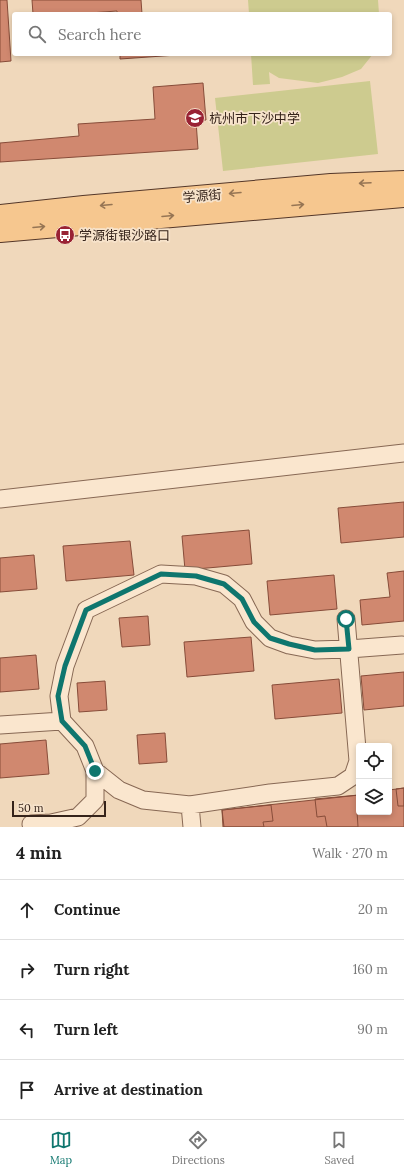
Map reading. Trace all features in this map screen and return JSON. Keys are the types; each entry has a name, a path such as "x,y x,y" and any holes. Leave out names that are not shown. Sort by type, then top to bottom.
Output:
{"main road":[{"name":"学源街","path":"0,216 99,205 315,186 404,182"},
{"name":"学源街","path":"0,231 404,196"}],"street":[{"path":"0,499 404,453"},
{"path":"31,824 78,817 95,800 95,771 85,746 62,721 58,696 65,666 86,610 161,574 196,576 224,584 242,599 254,622 270,638 315,650 402,645"},
{"path":"95,771 119,790 143,800 190,805 270,793 338,786 353,776 358,761 346,619"},
{"path":"0,725 62,721"},
{"path":"190,805 192,827"}],"shaded area":[{"path":"248,0 378,0 379,12 249,12"},
{"path":"251,56 371,56 361,69 342,77 318,83 279,78 269,72 270,84 253,85"},
{"path":"370,81 378,154 223,171 215,98"}],"building":[{"path":"0,0 7,0 11,61 0,62"},
{"path":"32,0 141,0 142,12 117,11 33,12"},
{"path":"120,56 163,56 120,59"},
{"path":"203,83 206,120 196,121 198,149 0,162 0,143 79,136 78,124 155,119 153,87"},
{"path":"404,502 404,537 341,543 338,508"},
{"path":"249,530 252,564 185,570 182,536"},
{"path":"130,541 134,575 66,581 63,546"},
{"path":"34,555 37,589 0,592 0,558"},
{"path":"404,571 404,621 362,625 360,600 390,597 387,573"},
{"path":"334,575 337,609 270,615 267,581"},
{"path":"148,616 150,645 122,647 119,618"},
{"path":"251,637 254,671 187,677 184,642"},
{"path":"36,655 39,689 0,692 0,658"},
{"path":"404,672 404,706 364,710 361,676"},
{"path":"339,679 342,713 275,719 272,685"},
{"path":"105,681 107,710 79,712 77,683"},
{"path":"165,733 167,762 139,764 137,735"},
{"path":"46,740 49,774 0,778 0,744"},
{"path":"404,788 404,806 398,806 396,789"},
{"path":"404,788 404,827 223,827 222,810 356,795 356,815 392,815 392,790"},
{"path":"356,795 356,815 357,815 358,827 327,827 325,816 317,817 315,799"},
{"path":"271,805 273,821 263,822 264,827 224,827 222,810"}],"place":[{"name":"杭州市下沙中学","path":"195,118"},
{"name":"学源街银沙路口","path":"65,235"}],"route":[{"path":"95,771 85,746 62,721 58,696 65,666 86,610 161,574 196,576 224,584 242,599 254,622 270,638 289,644 315,650 349,649 346,619"}]}
